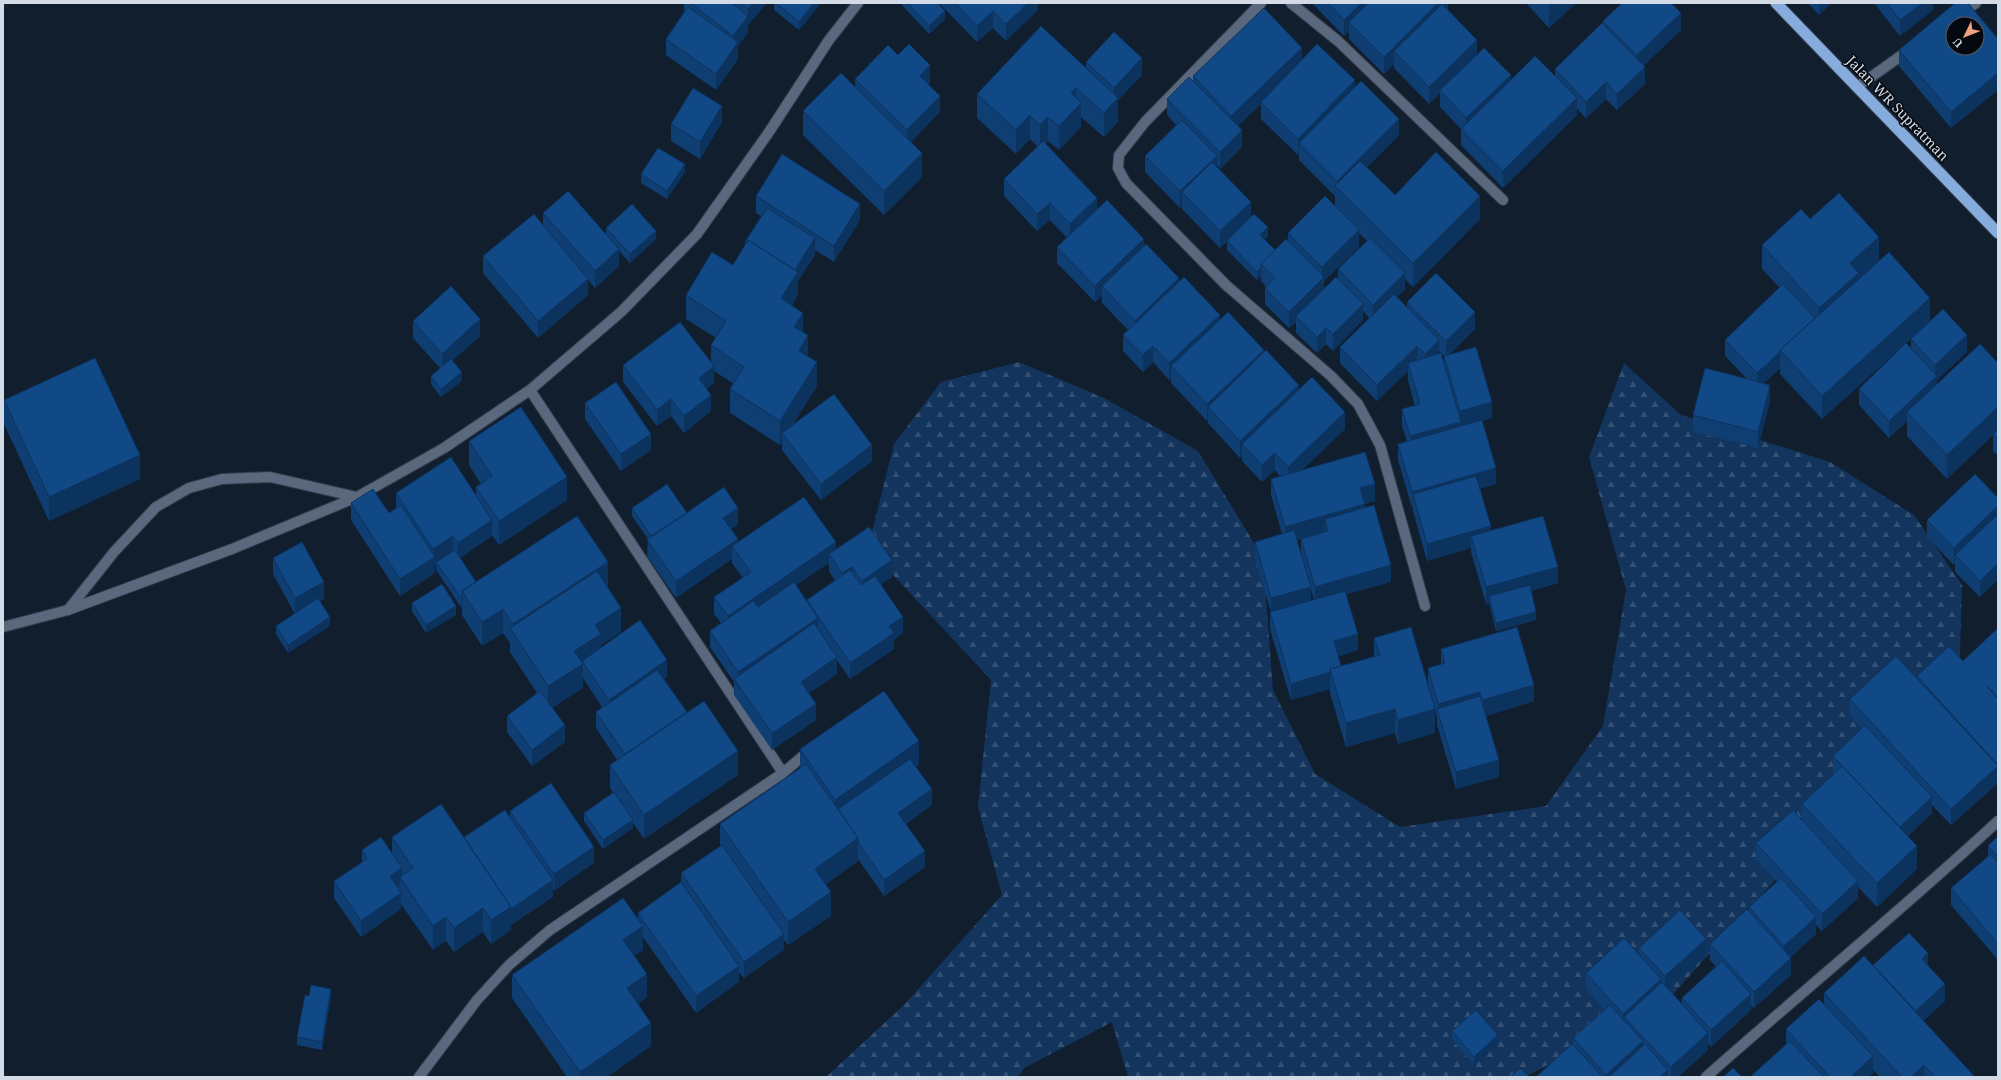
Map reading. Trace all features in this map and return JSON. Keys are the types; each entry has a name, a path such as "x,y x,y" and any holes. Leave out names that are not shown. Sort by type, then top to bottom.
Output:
{"highway":[{"name":"Jalan WR Supratman","path":"1776,3 1998,233"}],"street":[{"path":"3,627 68,610 232,550 357,497 444,448 530,390 621,312 697,234 769,132 829,40 858,3"},
{"path":"1261,3 1145,122 1119,155 1118,168 1126,183 1226,285 1331,376 1358,404 1380,445 1425,606"},
{"path":"1291,3 1338,41 1502,200"},
{"path":"1958,16 1976,3"},
{"path":"1857,87 1920,43"},
{"path":"530,390 783,773"},
{"path":"68,610 114,552 156,507 190,488 222,479 270,477 357,497"},
{"path":"419,1077 478,1000 509,965 532,945 550,930 783,773 820,742"},
{"path":"1706,1077 1797,996 1948,868 1998,821"}],"green space":[{"path":"1019,362 1104,398 1198,451 1263,558 1273,690 1315,774 1400,827 1546,806 1603,726 1626,590 1589,457 1624,363 1681,415 1830,462 1914,515 1962,585 1959,685 1851,795 1667,1001 1525,1077 1128,1077 1112,1022 1024,1068 1018,1077 826,1077 904,1005 1002,895 978,807 991,680 868,548 894,444 941,382"}],"building":[{"path":"691,3 732,3 748,16 733,36"},
{"path":"741,3 753,3 748,9"},
{"path":"776,3 814,3 799,22"},
{"path":"908,3 938,3 945,11 929,26"},
{"path":"955,3 1028,3 1006,24 993,11 977,26"},
{"path":"1328,3 1361,3 1344,20"},
{"path":"1368,3 1438,3 1384,57 1349,22"},
{"path":"1622,3 1671,3 1681,13 1637,55 1603,21"},
{"path":"1887,3 1922,3 1900,20"},
{"path":"1955,3 1968,3 1979,16 1945,16 1945,56 1985,56 1985,23 1998,39 1998,73 1951,112 1899,50"},
{"path":"1442,4 1477,40 1429,87 1394,51"},
{"path":"688,7 738,42 716,74 666,39"},
{"path":"1264,8 1302,48 1231,116 1193,76"},
{"path":"1602,23 1645,67 1617,94 1606,82 1586,102 1555,69"},
{"path":"1041,26 1118,98 1104,113 1076,88 1071,93 1081,103 1059,126 1048,117 1040,125 1030,115 1016,130 977,94"},
{"path":"1114,32 1142,58 1114,88 1086,62"},
{"path":"909,44 930,65 920,76 940,96 907,130 855,79 888,45 898,55"},
{"path":"1317,44 1355,80 1298,139 1261,102"},
{"path":"1484,48 1511,75 1466,118 1440,90"},
{"path":"1535,56 1577,98 1503,171 1461,129"},
{"path":"841,73 922,153 884,191 803,111"},
{"path":"1189,77 1242,130 1220,152 1167,99"},
{"path":"1361,81 1399,119 1337,181 1299,143"},
{"path":"693,88 722,106 700,142 671,124"},
{"path":"1182,120 1217,156 1180,191 1145,156"},
{"path":"1043,141 1097,198 1070,224 1050,203 1037,214 1004,179"},
{"path":"658,148 685,164 667,191 641,174"},
{"path":"1436,152 1480,196 1413,263 1335,186 1360,161 1395,195"},
{"path":"782,154 860,204 834,246 756,196"},
{"path":"1212,162 1251,202 1220,231 1182,192"},
{"path":"568,191 619,249 595,271 543,213"},
{"path":"1839,193 1879,237 1850,263 1859,273 1819,308 1762,245 1801,209 1810,219"},
{"path":"1325,196 1359,230 1322,267 1288,233"},
{"path":"1107,200 1144,239 1095,286 1057,247"},
{"path":"632,204 656,231 630,254 606,228"},
{"path":"767,208 815,238 795,270 748,240 747,243 745,242"},
{"path":"534,214 588,279 538,321 483,256"},
{"path":"1254,214 1268,227 1260,235 1275,250 1261,264 1261,268 1257,272 1227,241"},
{"path":"1370,238 1405,273 1373,305 1338,269"},
{"path":"1286,239 1324,277 1289,312 1265,288 1275,278 1261,264"},
{"path":"748,240 798,272 781,298 803,313 794,327 808,335 799,351 817,362 780,421 730,389 744,367 711,345 726,321 686,295 712,252 733,265"},
{"path":"1146,244 1179,278 1135,321 1102,286"},
{"path":"1889,252 1930,298 1822,396 1780,350"},
{"path":"1436,273 1475,312 1446,341 1407,302"},
{"path":"1184,277 1220,315 1169,363 1153,346 1143,355 1123,335"},
{"path":"1336,277 1363,304 1333,334 1326,328 1317,337 1296,316"},
{"path":"1783,284 1815,318 1757,373 1725,340"},
{"path":"451,286 480,319 442,354 413,321"},
{"path":"1394,294 1439,340 1425,354 1417,346 1377,385 1340,347"},
{"path":"1943,309 1967,335 1935,365 1911,339"},
{"path":"1228,312 1264,350 1207,404 1171,366"},
{"path":"680,322 714,366 699,378 711,395 684,416 671,399 657,410 623,365"},
{"path":"1906,343 1937,376 1889,421 1859,389"},
{"path":"1980,344 1998,363 1998,407 1947,455 1907,412"},
{"path":"1476,347 1492,402 1460,411 1444,356"},
{"path":"1266,350 1299,385 1240,441 1208,407"},
{"path":"1441,353 1461,422 1410,436 1402,409 1420,404 1408,363"},
{"path":"95,358 140,455 49,497 4,400"},
{"path":"451,359 462,372 441,389 431,376"},
{"path":"1705,368 1770,385 1758,432 1693,415"},
{"path":"1312,377 1345,412 1288,467 1275,453 1262,465 1242,444"},
{"path":"616,382 651,434 621,454 585,403"},
{"path":"834,394 872,445 821,484 782,433"},
{"path":"521,407 567,477 499,521 476,487 492,476 469,441"},
{"path":"1482,420 1496,468 1412,492 1398,444"},
{"path":"1998,430 1998,439 1993,434"},
{"path":"1365,452 1375,484 1360,488 1365,504 1285,527 1271,479"},
{"path":"451,457 492,520 458,543 453,536 433,549 396,493"},
{"path":"1975,474 1998,498 1998,506 1954,548 1927,520"},
{"path":"1476,476 1491,526 1427,544 1413,494"},
{"path":"667,484 687,513 651,536 632,508"},
{"path":"724,487 738,508 723,518 738,539 676,581 647,540"},
{"path":"373,489 389,513 401,505 435,557 400,579 351,503"},
{"path":"804,497 836,542 728,616 714,597 751,572 732,546"},
{"path":"1374,505 1391,565 1315,587 1301,539 1328,531 1325,519"},
{"path":"577,516 608,562 513,624 503,609 482,622 462,591"},
{"path":"1543,516 1558,567 1486,587 1471,536"},
{"path":"1996,516 1998,518 1998,563 1980,581 1955,555"},
{"path":"869,527 892,560 862,581 852,567 842,573 829,554"},
{"path":"1294,530 1311,587 1271,598 1255,542"},
{"path":"302,542 324,582 295,598 273,558"},
{"path":"455,550 476,582 462,591 462,598 436,562"},
{"path":"850,570 861,585 875,576 903,617 889,626 894,633 850,663 807,600"},
{"path":"597,571 621,608 595,625 601,634 574,651 583,664 548,686 510,628"},
{"path":"794,582 818,618 738,672 710,631 753,601 758,607"},
{"path":"442,584 456,606 426,625 412,603"},
{"path":"1530,585 1536,612 1496,623 1489,596"},
{"path":"1345,591 1358,634 1334,641 1341,666 1330,669 1330,672 1291,684 1270,612"},
{"path":"318,598 330,617 288,645 276,626"},
{"path":"640,620 667,660 609,700 582,661"},
{"path":"814,623 837,657 801,682 816,704 772,733 734,679"},
{"path":"1411,627 1435,709 1398,720 1395,709 1346,723 1330,669 1380,655 1374,638"},
{"path":"1517,627 1534,685 1483,700 1480,692 1438,704 1428,668 1445,663 1441,649"},
{"path":"1998,628 1998,698 1986,685 1998,699 1998,765 1917,676 1949,646 1963,661"},
{"path":"1896,656 1998,766 1951,809 1850,699"},
{"path":"657,670 687,712 625,754 596,712"},
{"path":"540,691 565,725 532,750 507,716"},
{"path":"884,691 919,741 835,800 800,749"},
{"path":"1480,696 1499,760 1456,772 1437,709"},
{"path":"704,701 738,751 644,815 610,765"},
{"path":"1865,725 1932,797 1900,827 1833,756"},
{"path":"910,759 932,789 898,813 925,851 884,880 838,809"},
{"path":"806,764 858,838 815,869 831,892 788,922 720,824"},
{"path":"1842,766 1917,846 1877,883 1802,804"},
{"path":"551,783 594,847 554,874 510,811"},
{"path":"614,792 633,820 603,840 584,813"},
{"path":"441,804 511,907 491,920 483,908 454,928 446,917 433,926 400,877 413,868 392,837"},
{"path":"505,810 553,880 511,909 464,837"},
{"path":"1793,810 1858,881 1822,914 1756,843"},
{"path":"1998,836 1998,857 1988,846"},
{"path":"381,837 402,868 390,876 401,893 361,921 334,881 367,859 362,850"},
{"path":"722,845 784,934 744,962 681,873"},
{"path":"1991,854 1998,863 1998,944 1951,888"},
{"path":"1781,878 1816,917 1784,946 1749,907"},
{"path":"681,882 739,966 696,996 638,913"},
{"path":"623,898 643,926 623,940 647,974 627,988 651,1023 580,1072 512,975"},
{"path":"1747,909 1791,958 1754,992 1710,944"},
{"path":"1680,910 1706,939 1665,976 1639,948"},
{"path":"1909,933 1928,953 1922,959 1945,984 1916,1011 1873,965"},
{"path":"1624,938 1661,979 1623,1014 1586,973"},
{"path":"1864,956 1975,1077 1935,1077 1924,1065 1911,1077 1902,1077 1824,993"},
{"path":"1722,961 1751,994 1711,1030 1682,998"},
{"path":"1662,982 1708,1033 1671,1067 1624,1017"},
{"path":"311,985 331,989 322,1042 297,1037 305,995 309,996"},
{"path":"1819,999 1873,1056 1851,1077 1830,1077 1786,1029"},
{"path":"1610,1005 1643,1041 1606,1075 1573,1038"},
{"path":"1476,1010 1498,1035 1474,1057 1452,1031"},
{"path":"1790,1041 1824,1077 1750,1077"},
{"path":"1572,1044 1603,1077 1537,1076"},
{"path":"1645,1044 1668,1070 1660,1077 1609,1077"},
{"path":"1520,1068 1529,1077 1510,1077"},
{"path":"1733,1068 1742,1077 1723,1077"}]}
